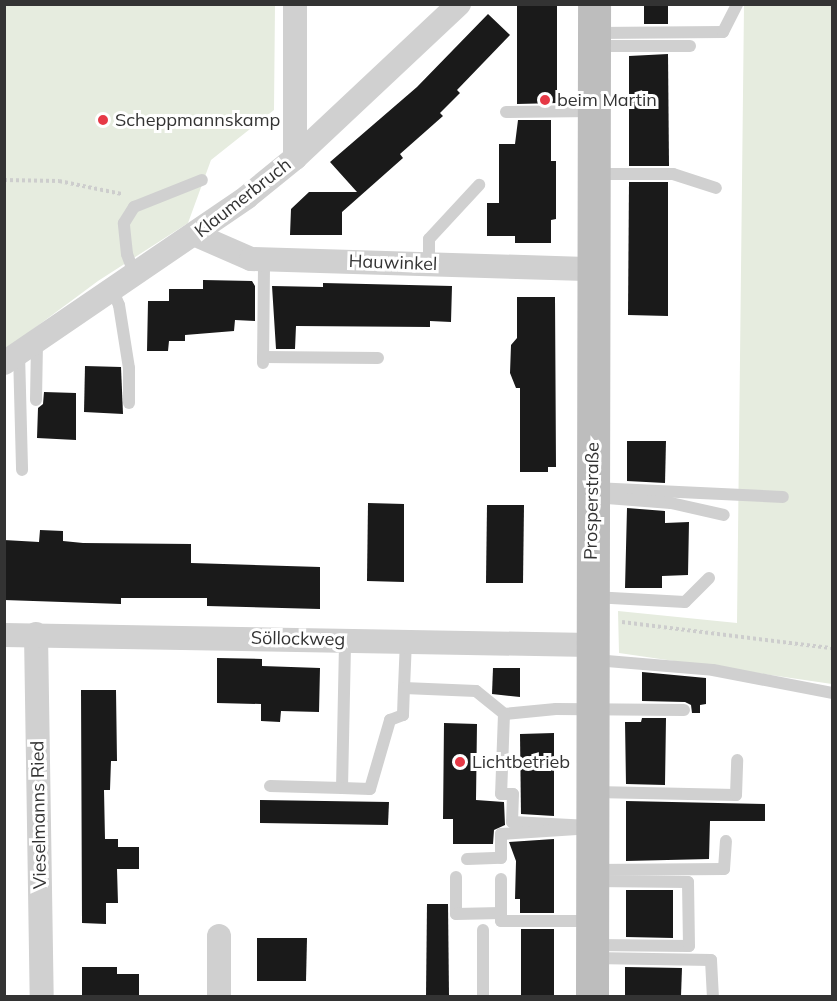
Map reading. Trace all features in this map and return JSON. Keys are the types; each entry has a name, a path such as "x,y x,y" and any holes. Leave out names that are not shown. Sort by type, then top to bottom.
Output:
{"main road":[{"name":"Prosperstraße","path":"592,996 590,826 595,269 594,28"}],"street":[{"path":"295,4 295,158"},
{"name":"Klaumerbruch","path":"20,353 196,235 295,158 459,4"},
{"name":"Hauwinkel","path":"196,235 251,259 595,269"},
{"name":"Söllockweg","path":"4,635 406,641 591,630"},
{"name":"Vieselmanns Ried","path":"36,634 42,996"},
{"path":"219,936 219,996"}],"lane":[{"path":"594,28 723,32 737,4"},
{"path":"594,28 690,46"},
{"path":"506,112 594,111"},
{"path":"595,174 673,174 716,188"},
{"path":"135,276 127,254 124,223 134,207 146,200 202,180"},
{"path":"429,264 429,239 479,185"},
{"path":"264,259 263,360 378,358"},
{"path":"113,291 119,305 129,368 129,403"},
{"path":"20,353 36,400"},
{"path":"20,353 22,470"},
{"path":"592,492 783,497"},
{"path":"592,492 670,503 723,514"},
{"path":"591,630 685,602 709,578"},
{"path":"591,630 713,670 832,693"},
{"path":"342,788 345,640"},
{"path":"270,786 370,789 390,720 403,715 406,641"},
{"path":"404,688 476,691 504,714 591,709 684,710"},
{"path":"504,714 501,794 513,794 512,822 590,826"},
{"path":"591,792 736,795 737,760"},
{"path":"467,859 501,858 501,834 590,826"},
{"path":"591,876 724,869 726,841"},
{"path":"591,876 688,882 688,946 592,941"},
{"path":"456,878 456,914 501,913"},
{"path":"501,879 501,921 592,941 711,960 713,996"},
{"path":"483,930 483,996"}],"path":[{"path":"4,180 59,181 146,200"},
{"path":"591,630 832,648"}],"shaded area":[{"name":"Scheppmannskamp","path":"4,5 275,5 274,110 211,160 188,223 98,281 5,350"},
{"path":"744,5 832,5 832,684 619,653 618,611 737,623"}],"building":[{"path":"517,4 557,4 557,103 517,104"},
{"path":"644,4 668,4 668,24 644,24"},
{"path":"488,14 510,35 457,90 460,93 440,113 443,116 400,154 403,158 342,212 342,235 290,235 291,209 309,192 357,192 330,162 417,87"},
{"path":"668,54 669,166 629,166 629,56"},
{"path":"518,120 551,120 551,161 556,161 556,219 551,220 551,243 515,243 515,236 487,236 487,203 499,203 499,144 515,144"},
{"path":"629,182 668,182 668,316 628,315"},
{"path":"203,280 252,281 255,286 255,321 235,320 234,331 185,335 185,341 169,341 168,351 147,351 148,301 169,301 169,289 203,289"},
{"path":"323,283 452,286 451,322 430,321 430,327 296,326 295,349 276,349 272,286 323,287"},
{"path":"517,297 555,297 556,467 548,467 548,472 520,472 520,388 516,388 510,373 511,345 517,338"},
{"path":"85,366 121,367 123,414 84,412"},
{"path":"44,392 76,393 76,440 37,438 38,408 43,404"},
{"path":"627,441 666,441 665,483 627,481"},
{"path":"368,503 404,504 404,582 367,581"},
{"path":"487,505 524,505 523,583 486,583"},
{"path":"627,508 665,511 665,523 689,522 688,575 662,576 662,588 625,588"},
{"path":"40,530 63,531 63,541 83,543 191,544 191,563 320,567 320,609 207,606 207,598 121,598 121,604 4,600 4,540 39,542"},
{"path":"217,658 262,659 262,666 320,668 319,712 281,711 280,722 261,721 261,704 217,703"},
{"path":"493,668 520,668 520,697 492,694"},
{"path":"642,672 706,678 706,704 700,705 700,713 692,713 691,705 685,702 642,701"},
{"path":"81,690 116,690 117,761 111,761 110,790 104,790 105,839 118,839 118,847 139,847 139,869 117,869 118,903 106,903 106,924 82,923"},
{"path":"642,718 666,718 665,785 626,784 625,722 641,722"},
{"name":"Lichtbetrieb","path":"444,723 477,724 476,800 504,802 505,825 494,830 493,844 453,844 453,819 443,819"},
{"path":"554,733 554,816 521,814 520,734"},
{"path":"260,800 389,802 388,825 260,823"},
{"path":"626,801 765,804 765,821 710,821 709,859 626,861"},
{"path":"554,839 554,913 520,913 520,899 515,899 516,861 509,842"},
{"path":"626,890 673,890 673,938 626,937"},
{"path":"427,904 448,904 449,996 426,996"},
{"path":"521,929 554,929 554,996 521,996"},
{"path":"257,938 307,938 306,981 257,981"},
{"path":"82,967 117,967 117,974 139,974 139,996 82,996"},
{"path":"625,967 682,968 681,996 625,996"}],"place":[{"name":"beim Martin","path":"545,100"},
{"name":"Scheppmannskamp","path":"103,120"},
{"name":"Lichtbetrieb","path":"460,762"}]}
